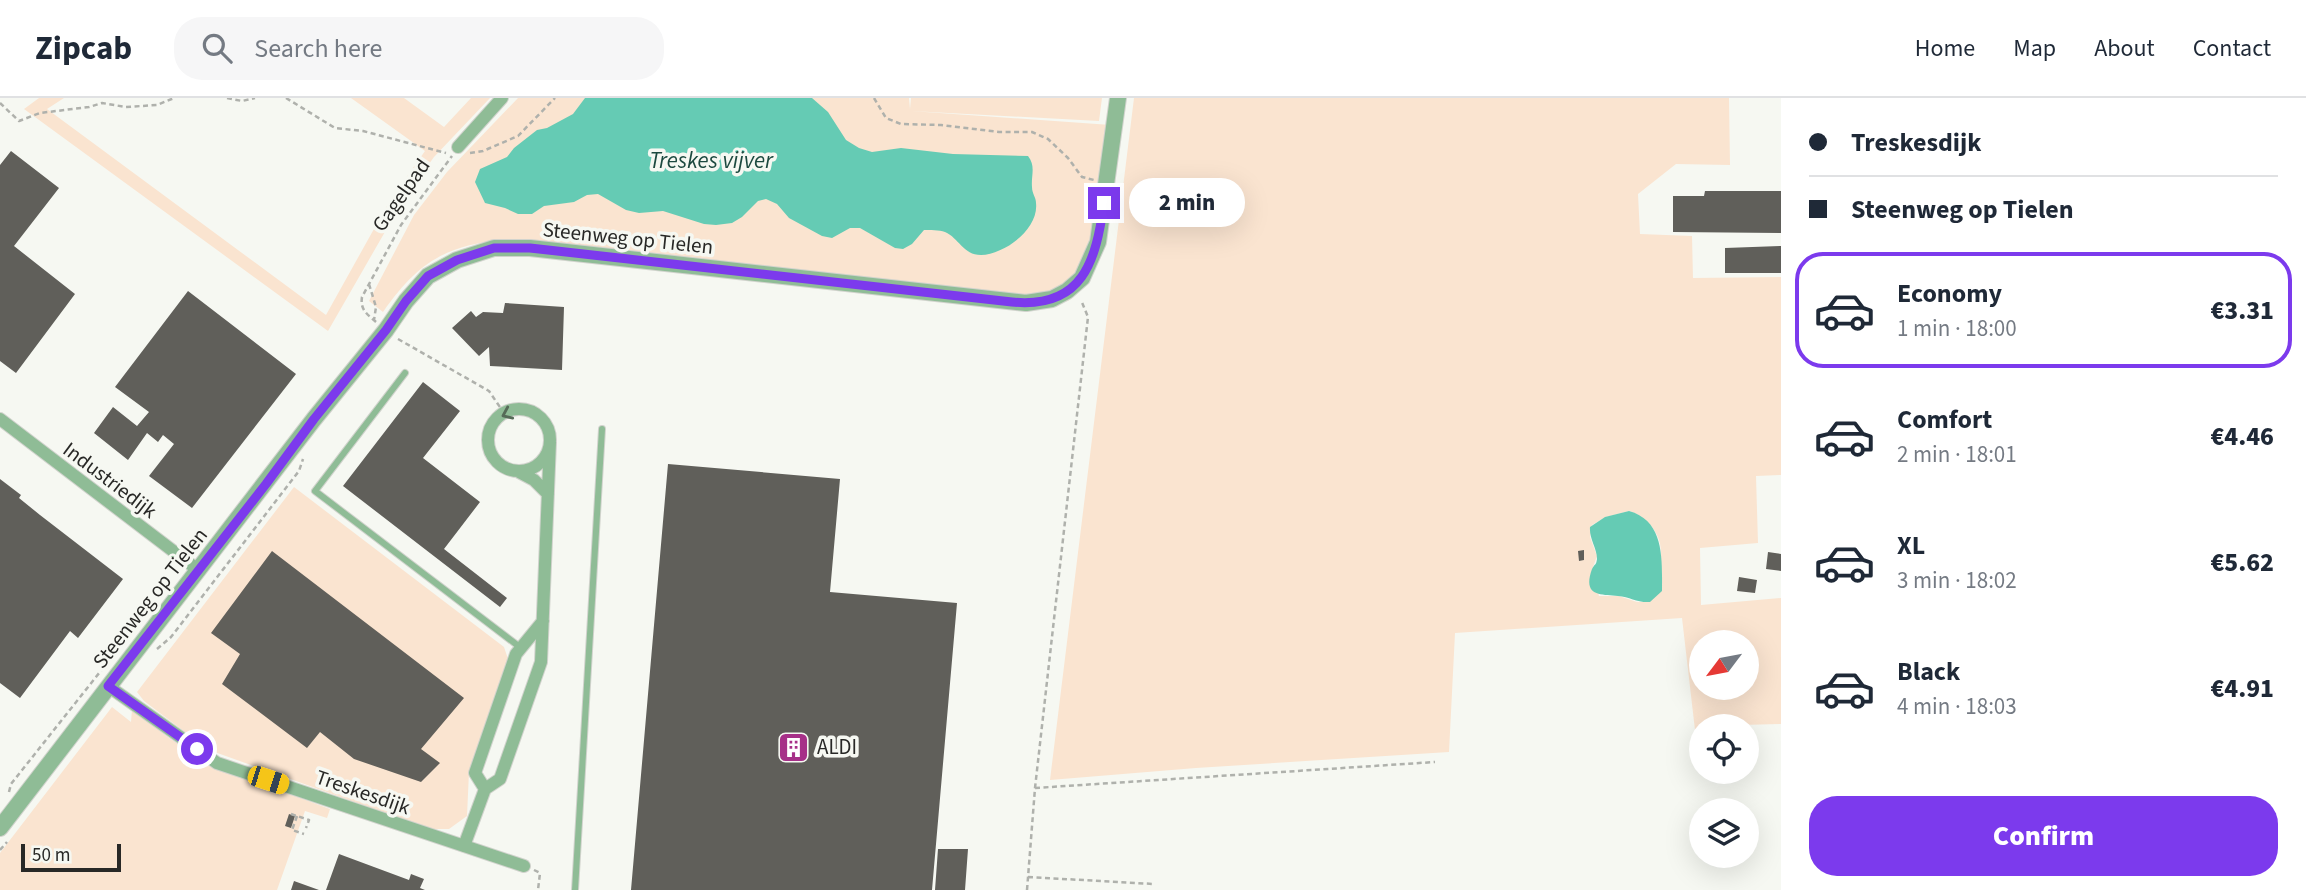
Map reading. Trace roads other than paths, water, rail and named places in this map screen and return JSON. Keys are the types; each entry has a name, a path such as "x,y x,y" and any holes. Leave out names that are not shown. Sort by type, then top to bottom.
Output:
{"street":[{"name":"Gagelpad","path":"459,152 502,98"},
{"name":"Steenweg op Tielen","path":"0,828 314,419 428,276 457,260 494,248 530,248 1012,302 1040,302 1067,291 1082,278 1098,242 1118,98"},
{"path":"464,846 485,789 500,779 541,662 543,621 548,494 550,442 545,424 531,412 522,409 504,413 491,426 488,434 490,452 501,466 534,480 548,494"},
{"name":"Industriedijk","path":"0,419 198,570"},
{"path":"519,472 536,466 543,460 550,442"},
{"path":"485,789 475,773 516,654 543,621"},
{"name":"Treskesdijk","path":"108,686 217,763 524,866"}],"lane":[{"path":"405,373 315,491 521,648"},
{"path":"575,890 603,429"}],"water":[{"name":"Treskes vijver","path":"585,98 812,98 828,112 846,140 872,152 901,148 953,154 1028,156 1033,167 1035,213 1026,231 1010,245 981,255 970,252 950,235 937,230 924,230 912,244 903,249 895,248 860,228 850,228 832,238 822,236 789,218 777,204 766,199 758,201 732,223 716,225 663,211 639,213 626,210 598,194 587,195 574,202 544,206 532,214 518,214 485,203 475,182 480,169 507,157 537,130 547,128 573,114"},
{"path":"1629,511 1649,523 1659,543 1662,591 1650,602 1600,594 1589,585 1597,559 1590,527 1605,517"}],"place":[{"name":"ALDI","path":"794,747"}]}
